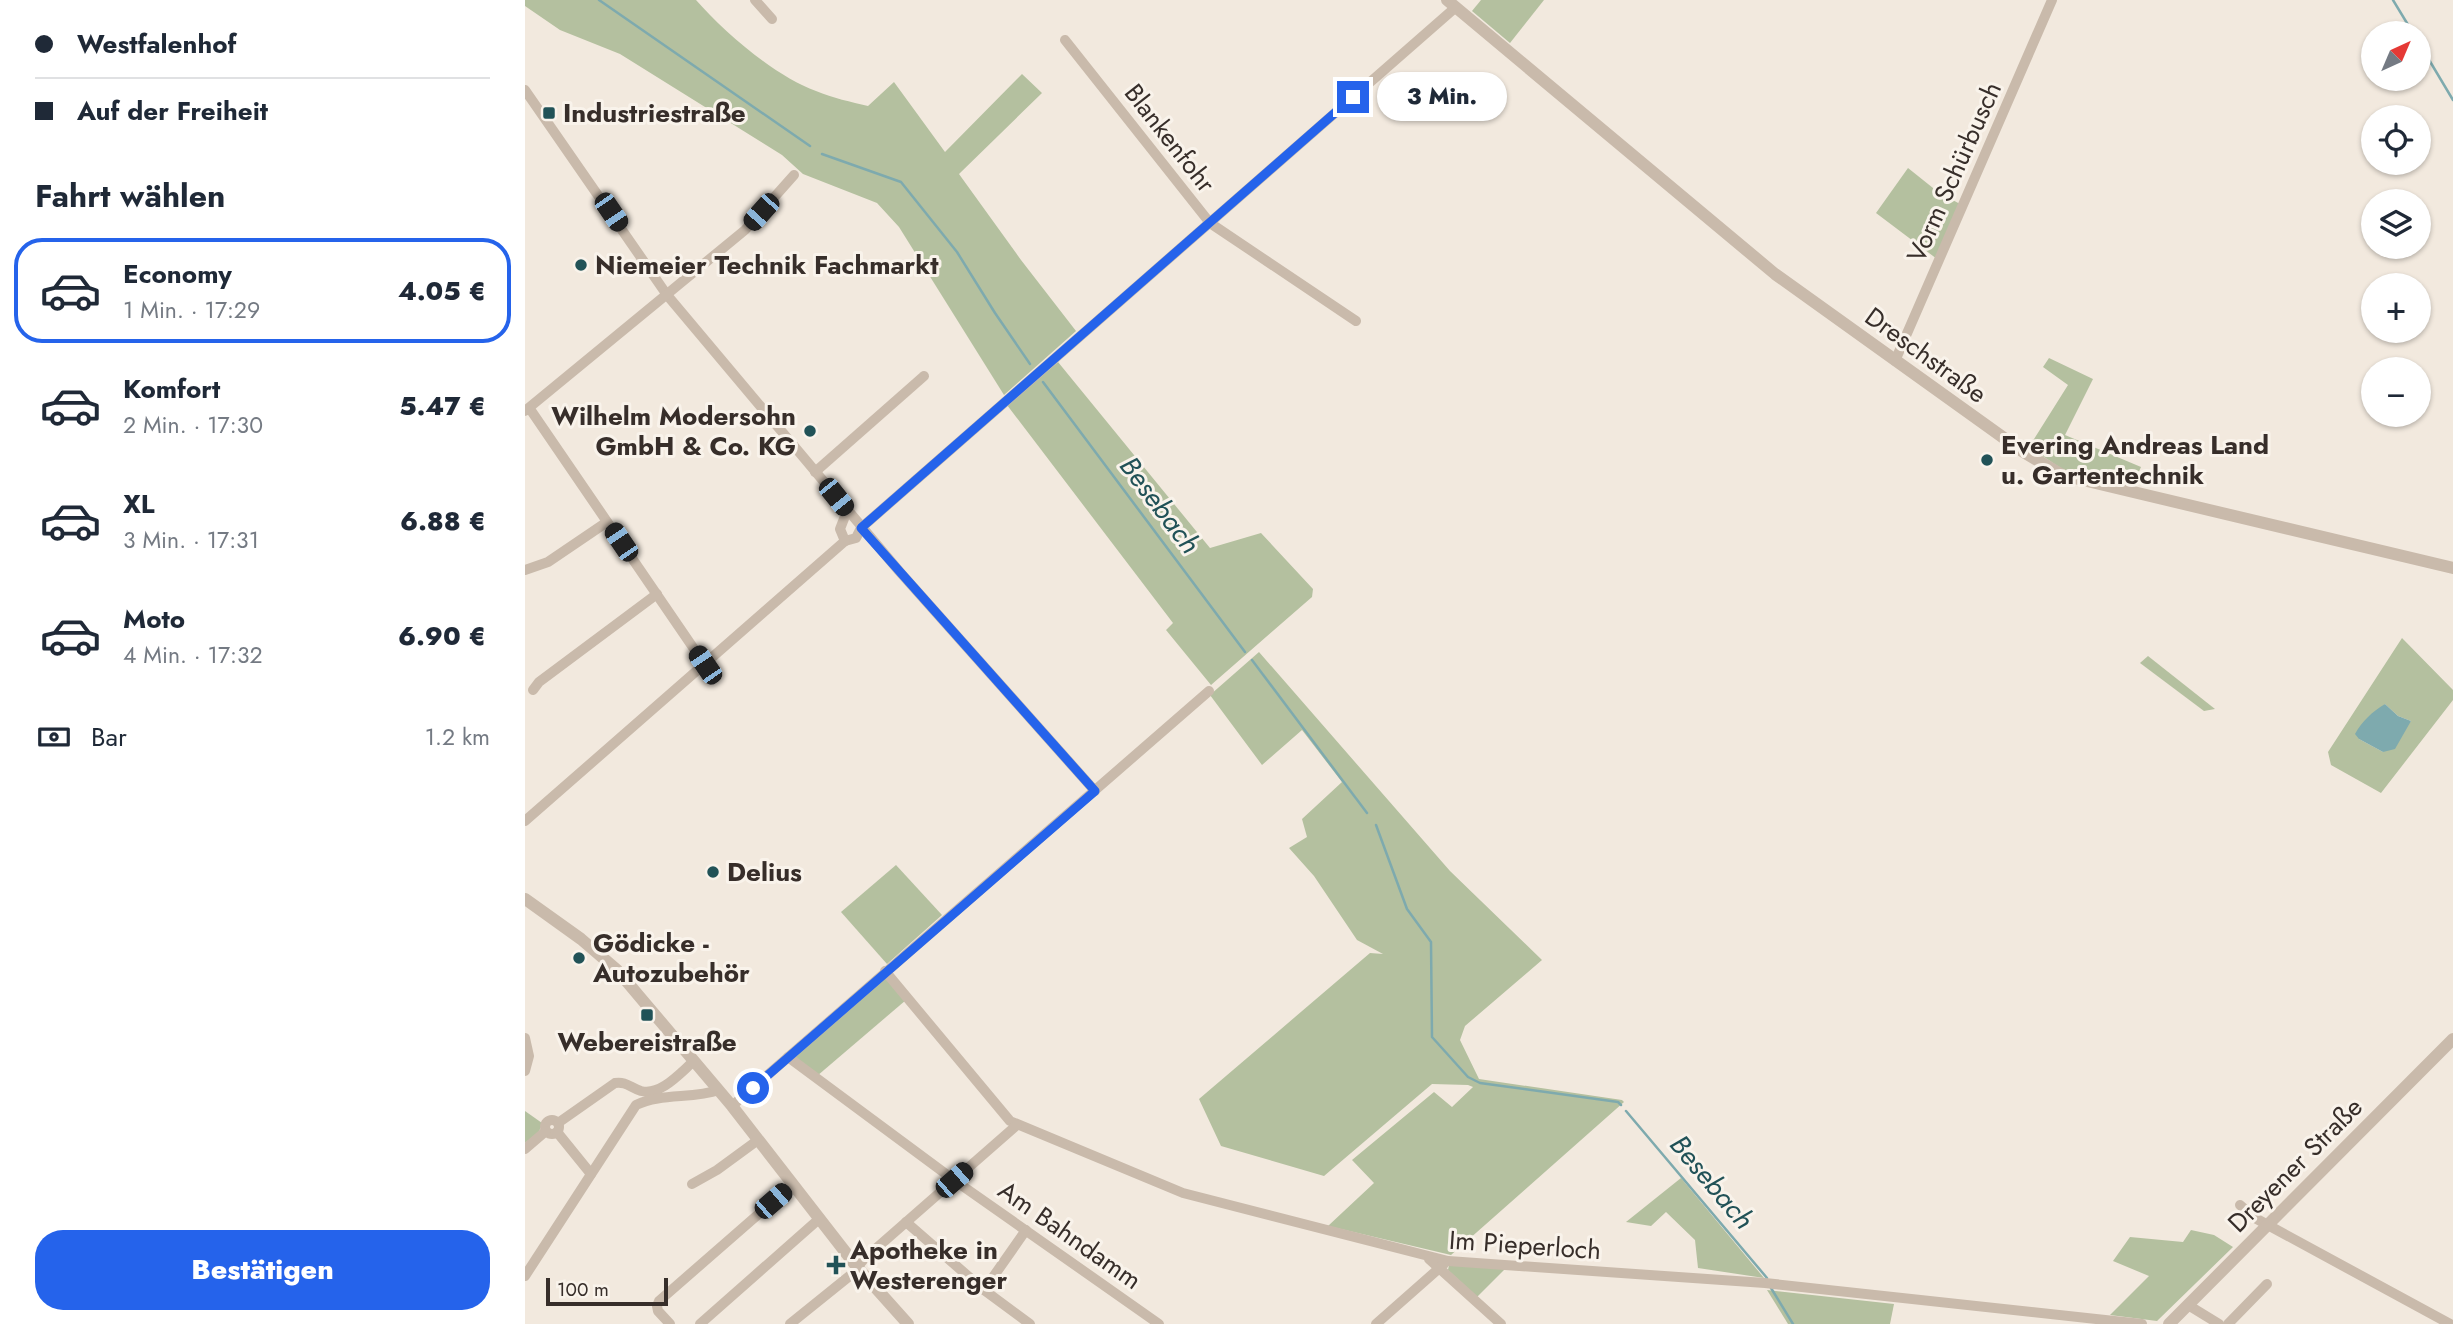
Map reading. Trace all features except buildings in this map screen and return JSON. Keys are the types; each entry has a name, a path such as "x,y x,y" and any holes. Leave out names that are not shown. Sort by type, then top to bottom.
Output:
{"street":[{"name":"Vorm Schürbusch","path":"1895,361 2052,0"},
{"path":"761,2 772,19"},
{"name":"Dreschstraße","path":"1451,4 1775,274 2022,451 2062,475 2453,568"},
{"path":"525,821 845,541 856,538 861,528 1210,223 1451,4"},
{"name":"Blankenfohr","path":"1065,40 1210,223 1356,321"},
{"path":"525,90 667,295 861,528 1095,791"},
{"path":"705,665 527,410 745,230 794,175"},
{"path":"815,472 924,376"},
{"path":"845,541 840,530 847,511"},
{"path":"525,570 548,562 607,522"},
{"path":"533,690 539,682 657,594"},
{"path":"525,1276 636,1105 686,1094 725,1097 788,1057 1209,691"},
{"path":"525,899 581,939 617,971 725,1097 857,1267 908,1324"},
{"name":"Im Pieperloch","path":"885,971 1010,1121 1182,1193 1427,1257 1444,1265 1765,1283 2142,1324"},
{"path":"525,1038 529,1056 525,1071"},
{"name":"Dreyener Straße","path":"2169,1324 2453,1039"},
{"name":"Am Bahndamm","path":"788,1057 954,1180 1159,1324"},
{"path":"525,1149 615,1083 626,1083 640,1091 655,1090 694,1061"},
{"path":"790,1324 1017,1125"},
{"path":"554,1128 591,1174"},
{"path":"692,1184 717,1170 758,1140"},
{"path":"670,1324 658,1311 659,1301 793,1184"},
{"path":"2240,1205 2255,1218 2450,1324"},
{"path":"700,1324 819,1219"},
{"path":"906,1222 984,1290 1030,1324"},
{"path":"984,1290 1026,1230"},
{"path":"1376,1324 1444,1265 1501,1324"},
{"path":"2228,1324 2267,1284"},
{"path":"2188,1305 2219,1324"}],"green space":[{"path":"525,0 696,0 751,52 784,75 816,91 868,106 894,82 945,152 1022,74 1042,93 959,174 1076,331 1004,395 899,227 877,203 803,174 782,155 620,54 560,30 525,6"},
{"path":"1481,0 1544,0 1510,43 1472,11"},
{"path":"1908,168 1938,192 1960,204 1937,259 1876,213"},
{"path":"2049,358 2093,379 2065,435 2141,467 2131,489 2062,469 2029,447 2068,385 2043,367"},
{"path":"1058,362 1210,548 1261,533 1313,589 1312,597 1211,685 1166,630 1173,623 1007,405"},
{"path":"2402,638 2453,690 2453,700 2381,793 2331,765 2328,752","holes":["2385,704 2398,716 2411,721 2383,752 2359,739"]},
{"path":"1259,652 1450,871 1542,960 1465,1026 1460,1040 1479,1079 1624,1102 1451,1255 1328,1226 1374,1183 1352,1160 1434,1092 1452,1107 1473,1087 1432,1084 1324,1176 1221,1146 1199,1099 1370,953 1383,954 1357,940 1314,876 1289,848 1307,837 1302,819 1342,782 1302,730 1262,765 1210,695"},
{"path":"2148,656 2215,709 2204,711 2140,663"},
{"path":"896,865 942,915 887,964 841,912"},
{"path":"885,977 906,1000 817,1076 792,1058"},
{"path":"525,1111 542,1123 539,1132 525,1143"},
{"path":"1681,1178 1764,1278 1698,1268 1695,1240 1666,1212 1651,1226 1626,1222"},
{"path":"2191,1230 2214,1235 2233,1247 2157,1321 2110,1315 2149,1276 2113,1261 2130,1237 2183,1242"},
{"path":"1449,1265 1506,1268 1477,1297 1448,1270"},
{"path":"1767,1290 1894,1304 1890,1324 1788,1324"}],"water":[{"path":"2385,704 2398,716 2411,721 2395,749 2383,752 2355,734 2368,717"}],"waterway":[{"name":"Besebach","path":"599,0 810,146"},
{"path":"2393,0 2406,21"},
{"path":"2431,63 2453,100"},
{"name":"Besebach","path":"822,154 901,182 957,252 1030,364"},
{"name":"Besebach","path":"1043,382 1245,652"},
{"name":"Besebach","path":"1252,660 1367,813"},
{"name":"Besebach","path":"1376,825 1407,909 1431,942 1432,1037 1468,1077 1480,1083 1618,1102 1621,1105"},
{"name":"Besebach","path":"1626,1111 1767,1278"},
{"name":"Besebach","path":"1771,1288 1793,1324"}],"place":[{"name":"Industriestraße","path":"549,113"},
{"name":"Niemeier Technik Fachmarkt","path":"581,265"},
{"name":"Wilhelm Modersohn GmbH & Co. KG","path":"810,431"},
{"name":"Evering Andreas Land u. Gartentechnik","path":"1987,460"},
{"name":"Delius","path":"713,872"},
{"name":"Gödicke - Autozubehör","path":"579,958"},
{"name":"Webereistraße","path":"647,1015"},
{"name":"Apotheke in Westerenger","path":"836,1265"}],"route":[{"path":"753,1088 1095,791 861,528 1353,97"}]}
